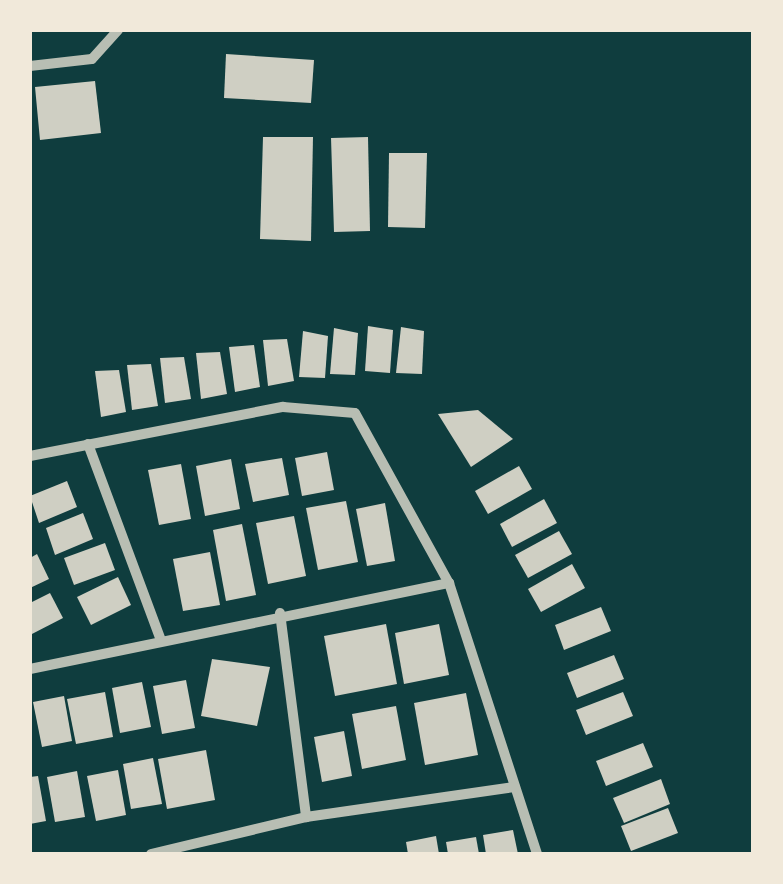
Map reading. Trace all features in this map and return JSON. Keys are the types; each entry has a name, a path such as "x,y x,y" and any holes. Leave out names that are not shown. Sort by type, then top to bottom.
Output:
{"street":[{"path":"30,66 92,59 118,30"},
{"path":"30,456 337,404 368,433 449,584 537,854"},
{"path":"88,444 162,640"},
{"path":"30,669 280,613 449,584"},
{"path":"280,613 306,817"},
{"path":"150,854 306,817 515,787"}],"building":[{"path":"226,54 314,60 311,103 224,98"},
{"path":"95,81 101,133 40,140 35,87"},
{"path":"263,137 313,137 311,241 260,239"},
{"path":"368,137 370,231 334,232 331,138"},
{"path":"389,153 427,153 425,228 388,227"},
{"path":"368,326 393,330 390,373 365,371"},
{"path":"401,327 424,331 422,374 396,373"},
{"path":"334,328 358,333 355,375 330,374"},
{"path":"303,331 328,336 325,378 299,377"},
{"path":"287,339 294,381 268,386 263,340"},
{"path":"254,345 260,387 235,392 229,347"},
{"path":"220,352 227,394 201,399 196,353"},
{"path":"184,357 191,399 165,403 160,358"},
{"path":"151,364 158,406 132,410 127,365"},
{"path":"119,370 126,412 101,417 95,371"},
{"path":"478,410 513,439 471,467 438,414"},
{"path":"327,452 334,490 302,496 295,458"},
{"path":"282,458 289,495 253,502 245,464"},
{"path":"231,459 240,509 205,516 196,466"},
{"path":"181,464 191,519 159,525 148,470"},
{"path":"519,466 532,489 488,514 475,491"},
{"path":"67,481 77,507 39,523 30,496"},
{"path":"544,499 557,523 512,547 500,524"},
{"path":"346,501 358,562 318,570 306,508"},
{"path":"385,503 395,561 367,566 356,509"},
{"path":"83,513 93,539 55,555 46,528"},
{"path":"294,516 306,576 268,584 256,523"},
{"path":"242,524 256,595 226,601 213,530"},
{"path":"559,531 572,554 528,578 515,555"},
{"path":"105,543 115,570 74,585 64,558"},
{"path":"210,552 220,605 183,611 173,559"},
{"path":"37,554 49,579 30,588 30,558"},
{"path":"572,564 585,588 541,612 528,589"},
{"path":"118,577 131,605 91,625 77,597"},
{"path":"50,593 63,618 30,635 30,603"},
{"path":"601,607 611,631 564,650 555,625"},
{"path":"386,624 397,684 335,696 324,636"},
{"path":"439,624 449,675 404,684 395,633"},
{"path":"614,655 624,679 577,698 567,673"},
{"path":"212,659 270,667 257,726 201,716"},
{"path":"186,680 195,728 162,734 153,686"},
{"path":"142,682 151,727 120,733 112,688"},
{"path":"105,692 113,737 76,744 67,699"},
{"path":"623,692 633,716 586,735 576,710"},
{"path":"466,693 478,755 425,765 414,703"},
{"path":"64,696 72,741 42,747 33,702"},
{"path":"396,706 406,760 362,769 352,714"},
{"path":"344,731 352,776 322,782 314,737"},
{"path":"643,743 653,767 606,786 596,761"},
{"path":"206,750 215,800 167,809 158,759"},
{"path":"153,758 162,804 131,809 123,764"},
{"path":"118,770 126,815 96,821 87,776"},
{"path":"77,771 85,817 55,822 47,777"},
{"path":"38,776 46,821 30,824 30,777"},
{"path":"661,779 670,804 624,823 613,798"},
{"path":"668,808 678,833 631,851 621,826"},
{"path":"513,830 518,854 486,854 483,835"},
{"path":"436,836 439,854 408,854 406,842"},
{"path":"476,837 479,854 448,854 446,842"}]}
